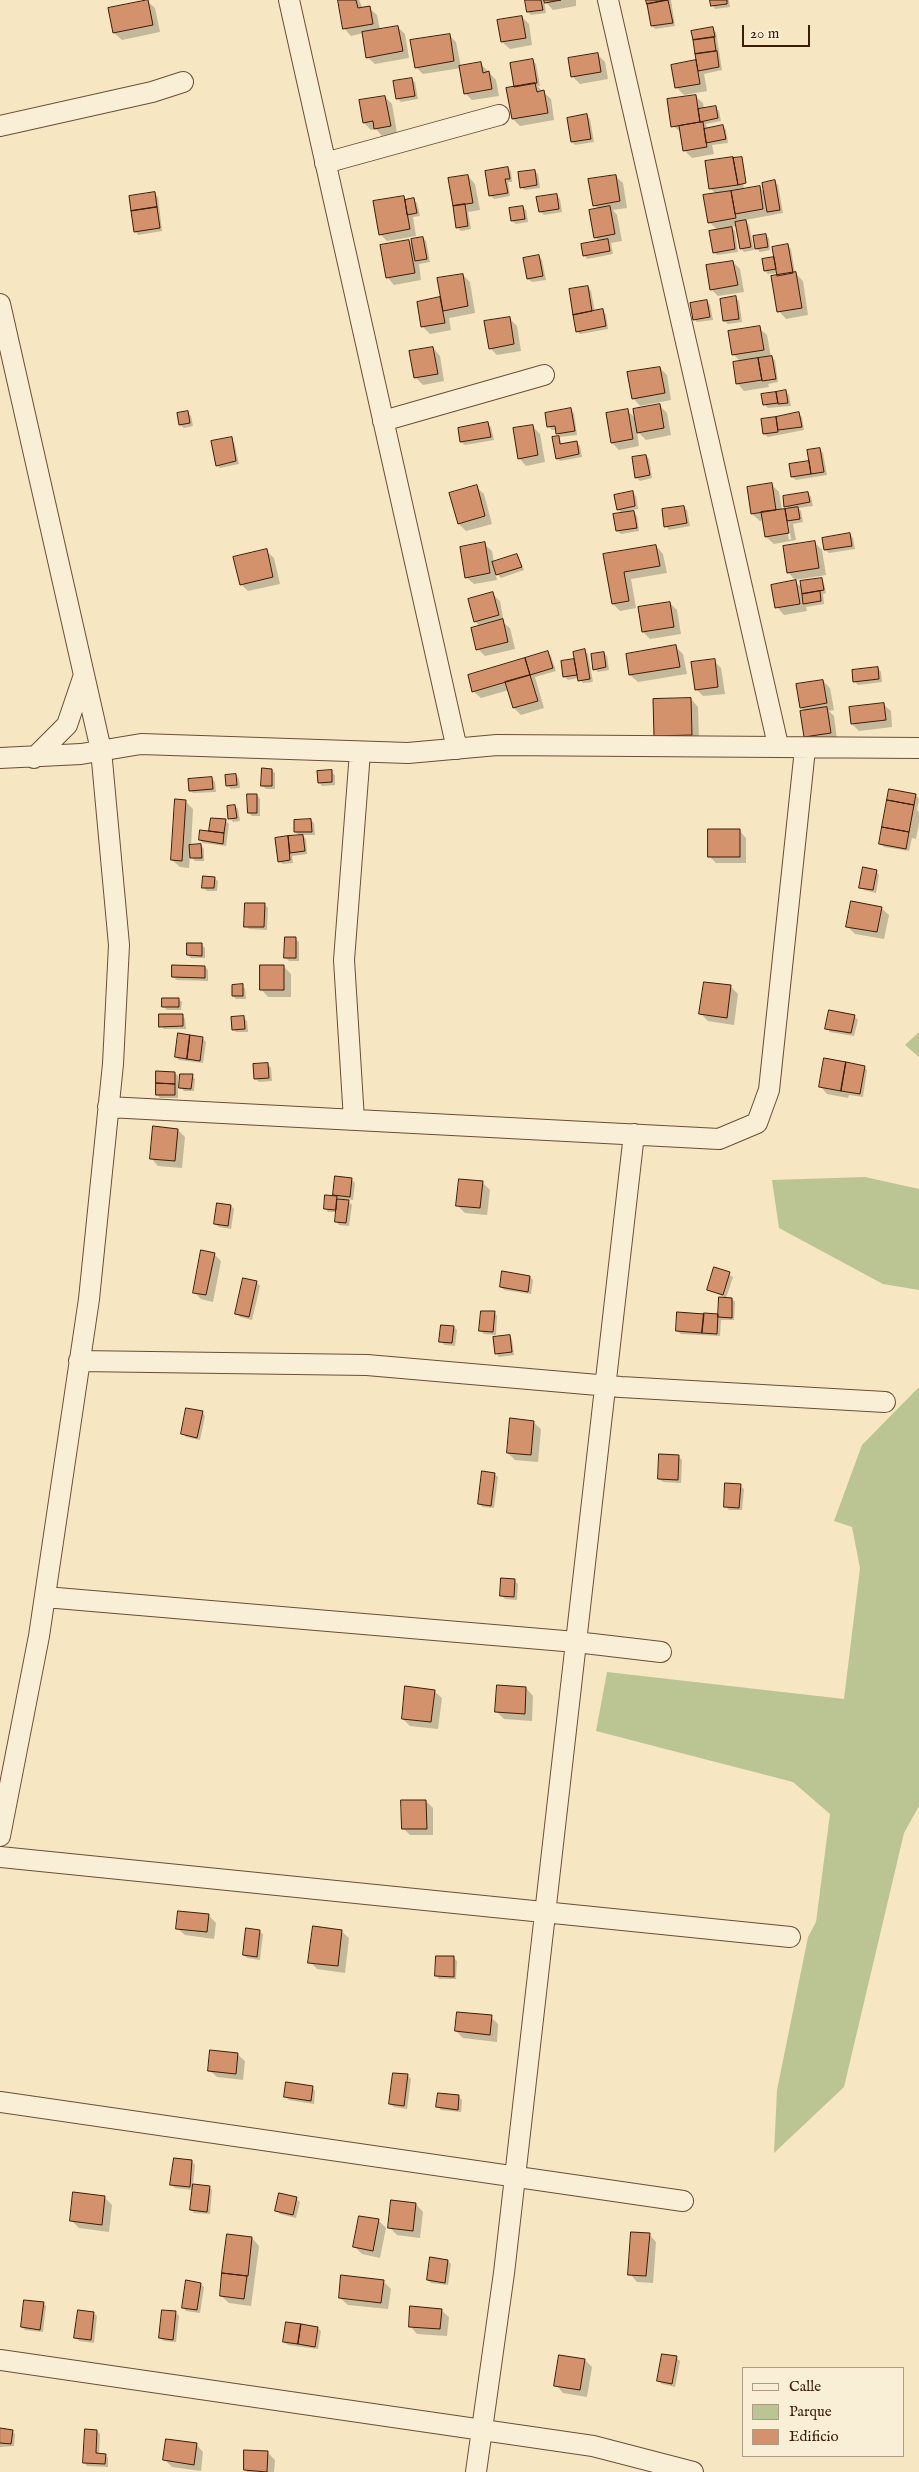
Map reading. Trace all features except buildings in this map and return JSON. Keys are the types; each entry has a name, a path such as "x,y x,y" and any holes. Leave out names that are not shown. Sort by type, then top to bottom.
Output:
{"street":[{"path":"289,0 456,749"},
{"path":"608,0 778,745"},
{"path":"0,126 152,92 183,82"},
{"path":"325,163 499,115"},
{"path":"0,304 101,750 119,945 108,1107 89,1299 44,1597 0,1836"},
{"path":"383,420 544,375"},
{"path":"34,758 67,725 84,675"},
{"path":"0,758 34,758 141,744 408,753 497,745 778,745 805,749 919,748"},
{"path":"108,1107 719,1139 757,1123 769,1090 805,749"},
{"path":"354,1120 344,960 360,752"},
{"path":"476,2472 504,2273 634,1134"},
{"path":"79,1361 367,1365 605,1386 885,1402"},
{"path":"44,1597 576,1642 661,1652"},
{"path":"0,1857 790,1937"},
{"path":"0,2102 684,2201"},
{"path":"0,2360 594,2446 693,2472"}],"green space":[{"path":"919,1032 919,1057 905,1045"},
{"path":"865,1177 919,1189 919,1290 883,1284 779,1228 772,1180"},
{"path":"919,1387 919,1806 904,1833 844,2087 774,2153 777,2090 808,1937 816,1922 830,1814 793,1782 596,1731 607,1672 844,1699 860,1568 852,1527 834,1521 862,1445"}]}
